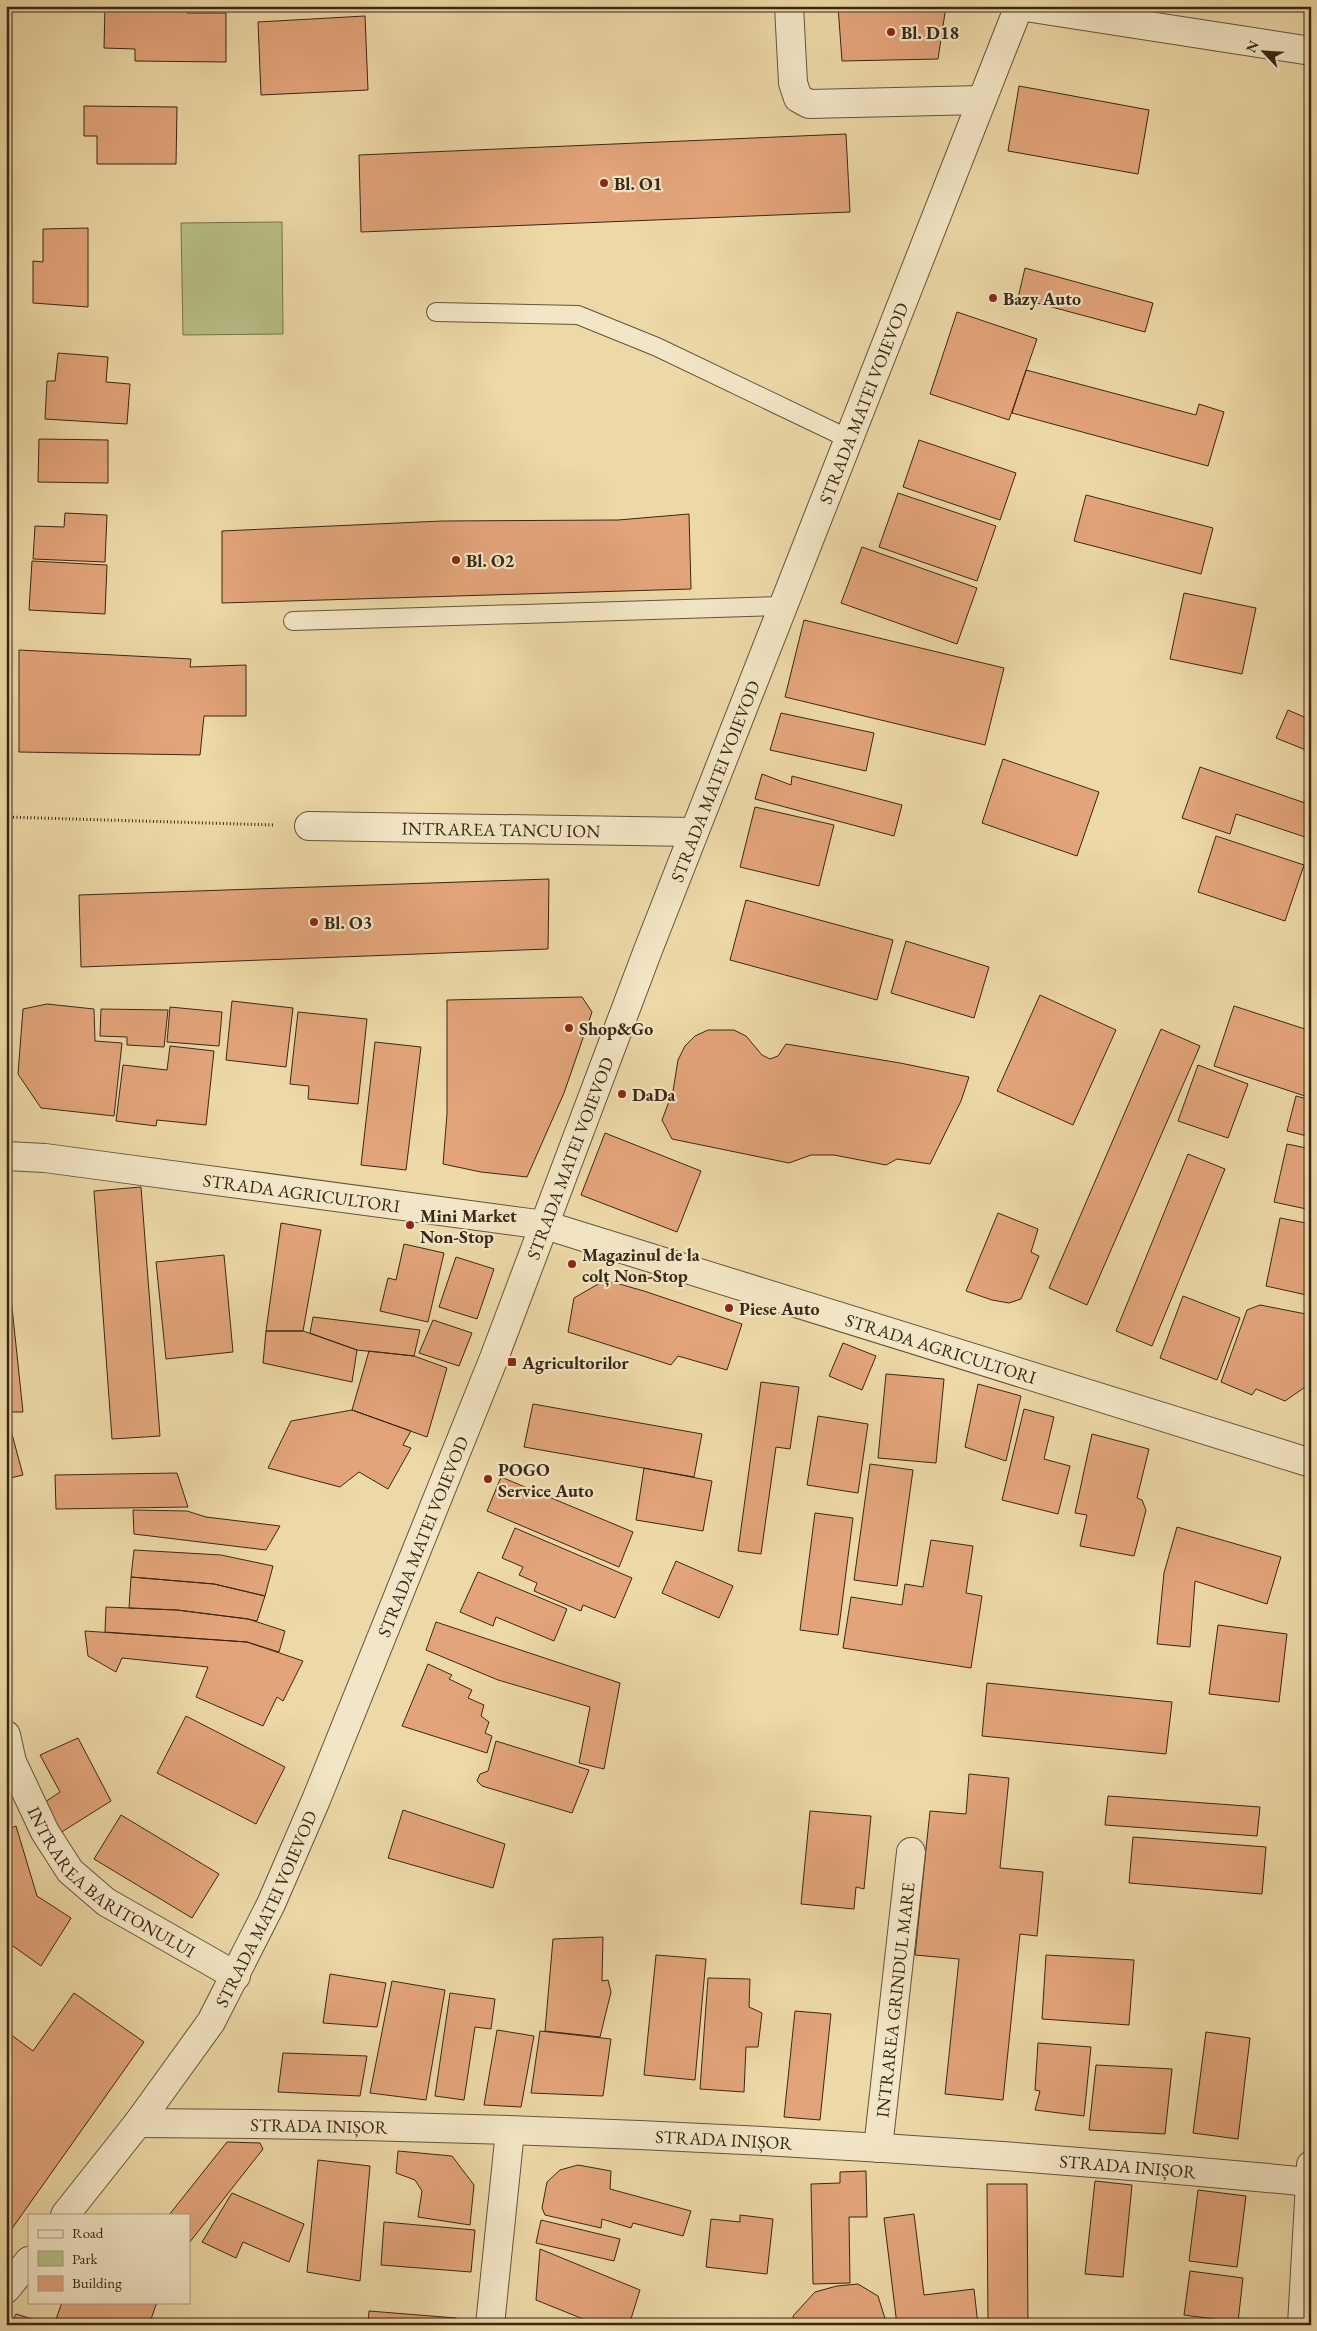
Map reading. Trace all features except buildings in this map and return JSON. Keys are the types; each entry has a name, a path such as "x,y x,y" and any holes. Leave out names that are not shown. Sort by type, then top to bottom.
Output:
{"street":[{"path":"789,6 793,83 798,98 809,104 982,100"},
{"path":"1019,6 1311,51"},
{"name":"STRADA MATEI VOIEVOD","path":"66,2214 138,2123 211,2022 271,1904 316,1800 494,1358 694,832 1019,6"},
{"name":"INTRAREA TANCU ION","path":"309,826 694,832"},
{"name":"STRADA AGRICULTORI","path":"6,1156 45,1158 545,1225 1311,1463"},
{"name":"INTRAREA BARITONULUI","path":"6,1735 12,1762 41,1824 70,1871 106,1902 236,1976"},
{"name":"INTRAREA GRINDUL MARE","path":"878,2148 912,1852"},
{"name":"STRADA INIȘOR","path":"138,2123 340,2125 510,2131 878,2148 1310,2174"},
{"path":"490,2325 510,2131"},
{"path":"1302,2325 1310,2174"},
{"path":"6,2289 28,2262"}],"lane":[{"path":"436,312 578,315 657,347 849,439"},
{"path":"293,621 782,606"}],"path":[{"path":"6,816 309,826"}],"green space":[{"path":"282,222 283,334 183,335 181,223"}],"place":[{"name":"Bl. D18","path":"891,32"},
{"name":"Bl. O1","path":"604,183"},
{"name":"Bazy Auto","path":"993,298"},
{"name":"Bl. O2","path":"456,560"},
{"name":"Bl. O3","path":"314,922"},
{"name":"Shop&Go","path":"569,1028"},
{"name":"DaDa","path":"622,1094"},
{"name":"Mini Market Non-Stop","path":"410,1225"},
{"name":"Magazinul de la colț Non-Stop","path":"572,1264"},
{"name":"Piese Auto","path":"729,1308"},
{"name":"Agricultorilor","path":"512,1362"},
{"name":"POGO Service Auto","path":"488,1479"}]}
